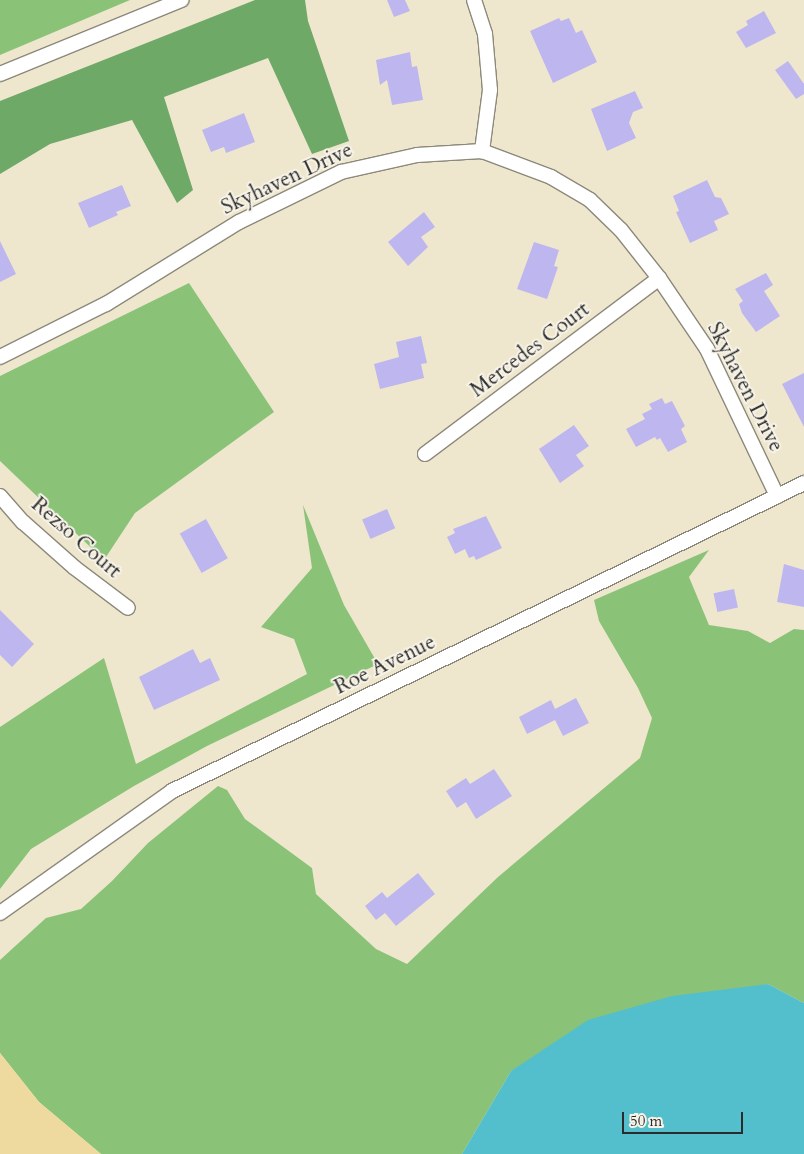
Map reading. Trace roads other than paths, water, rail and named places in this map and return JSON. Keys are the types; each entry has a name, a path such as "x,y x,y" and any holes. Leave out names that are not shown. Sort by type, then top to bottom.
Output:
{"street":[{"path":"0,74 181,0"},
{"path":"474,0 485,34 490,90 482,151"},
{"name":"Skyhaven Drive","path":"0,357 106,304 239,222 341,172 417,154 482,151 551,177 590,200 621,230 659,278 707,349 777,496"},
{"name":"Mercedes Court","path":"425,454 659,278"},
{"name":"Roe Avenue","path":"0,913 172,791 804,483"},
{"name":"Rezso Court","path":"0,496 23,522 75,568 128,608"}],"water":[{"path":"768,984 804,1003 804,1154 462,1154 511,1071 588,1020 672,996"}]}
